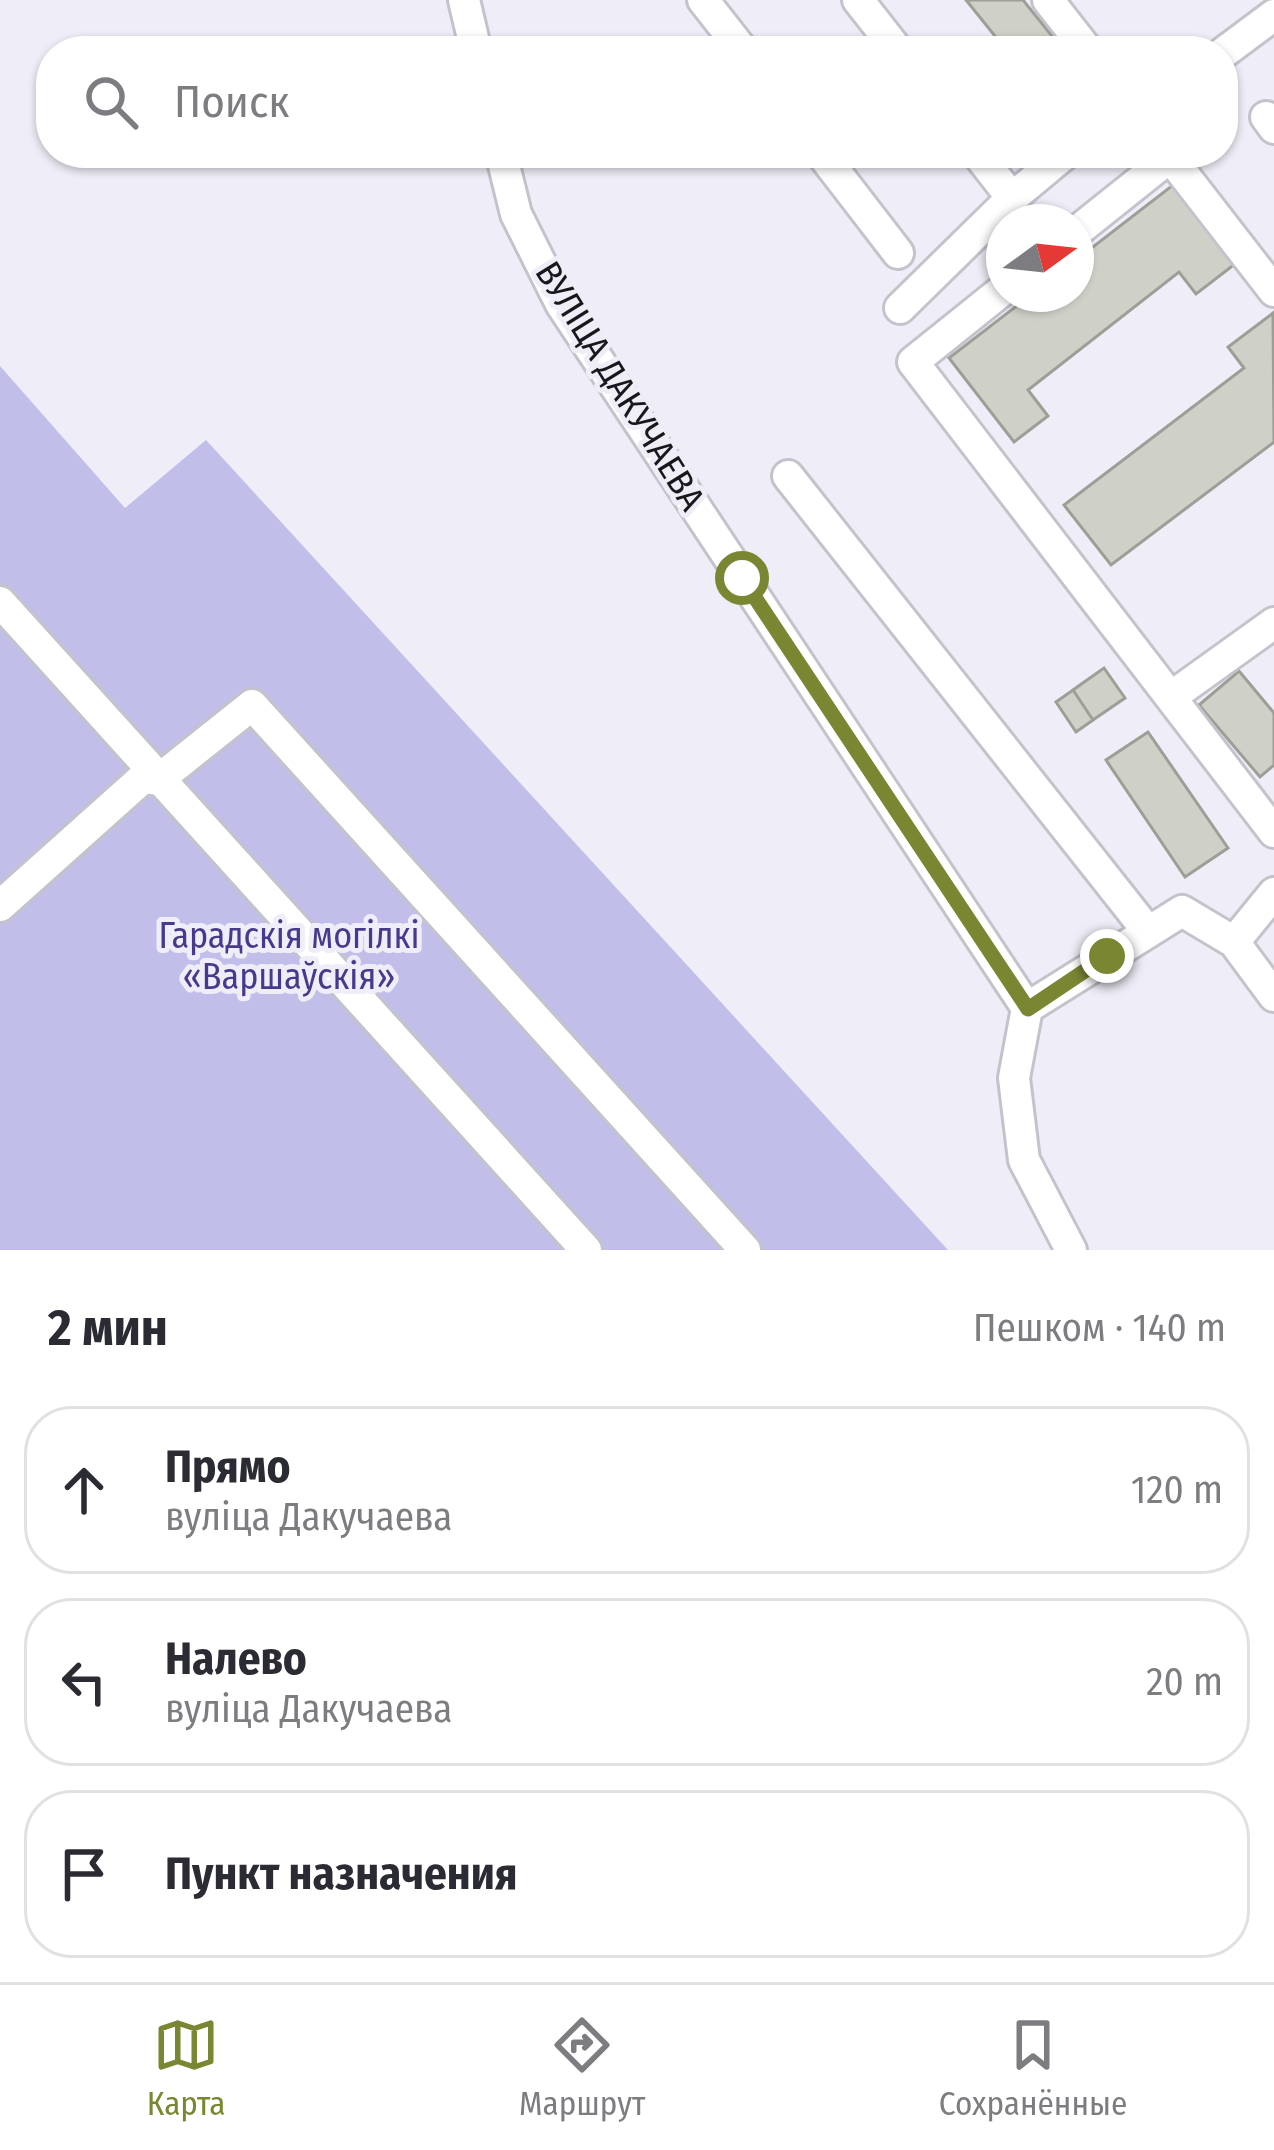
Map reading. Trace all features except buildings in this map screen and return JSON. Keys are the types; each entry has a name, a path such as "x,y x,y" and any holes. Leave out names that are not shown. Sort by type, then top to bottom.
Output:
{"street":[{"path":"464,0 472,36"},
{"path":"703,0 731,36"},
{"path":"858,0 886,36"},
{"path":"1048,0 1076,36"},
{"path":"1238,42 1274,15"},
{"name":"ВУЛІЦА ДАКУЧАЕВА","path":"505,168 516,214 561,304 1028,1009"},
{"path":"833,168 898,253"},
{"path":"989,168 1012,198"},
{"path":"899,308 1048,168"},
{"path":"1094,217 1152,168"},
{"path":"1178,168 1274,291"},
{"path":"986,303 913,362 1274,832"},
{"path":"788,476 1146,929"},
{"path":"0,602 586,1250"},
{"path":"1171,697 1274,623"},
{"path":"0,906 143,778 158,780 252,705 745,1250"},
{"path":"1234,942 1274,893"},
{"path":"1071,1250 1024,1160 1014,1078 1028,1009 1182,910 1234,942 1274,996"}],"green space":[{"name":"Гарадскія могілкі «Варшаўскія»","path":"0,366 125,508 206,440 948,1250 0,1250"}],"route":[{"path":"742,578 1028,1009 1107,956"}]}
